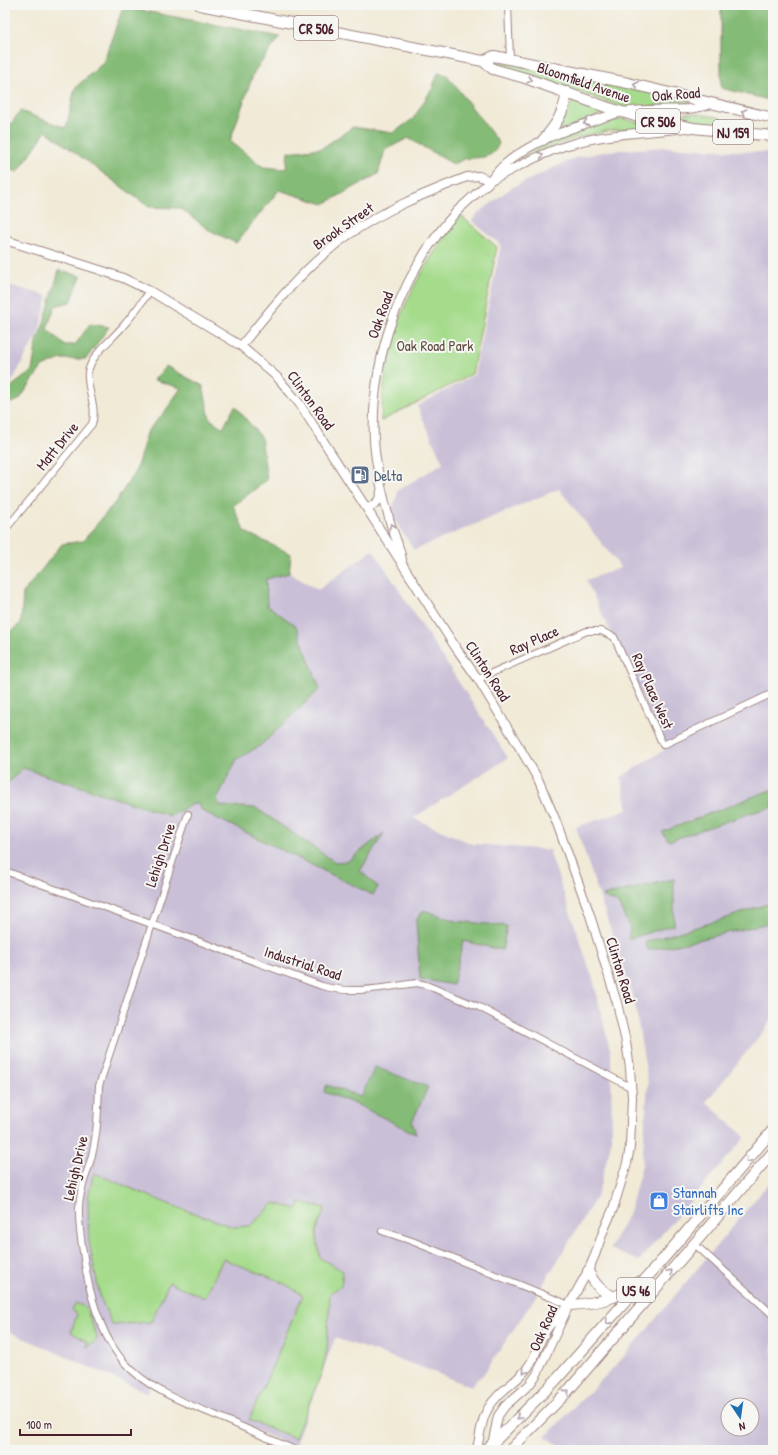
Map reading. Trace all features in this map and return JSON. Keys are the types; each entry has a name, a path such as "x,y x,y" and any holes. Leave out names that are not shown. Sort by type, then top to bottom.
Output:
{"main road":[{"name":"Bloomfield Avenue","path":"200,5 483,61 493,69 526,78 623,112 661,122 693,128 773,136"},
{"name":"Bloomfield Avenue","path":"483,61 494,56 628,82 773,118"},
{"path":"543,140 562,114 567,92"},
{"name":"US 46","path":"490,1448 556,1380 664,1258 773,1130"},
{"name":"US 46","path":"510,1450 567,1392 773,1152"},
{"path":"569,1305 588,1304 614,1297 635,1285 664,1258"},
{"path":"588,1271 594,1283 602,1291 614,1297"}],"street":[{"path":"508,5 510,59"},
{"name":"Oak Road","path":"403,565 401,550 381,489 374,440 375,391 383,347 396,308 414,271 432,244 458,211 490,181 502,166 543,140 580,125 623,112 691,108 715,104"},
{"name":"Oak Road","path":"490,181 539,155 584,140 611,135 693,128"},
{"name":"Brook Street","path":"240,346 267,312 303,273 333,247 359,228 395,208 467,177 479,176 490,181"},
{"name":"Clinton Road","path":"5,240 123,278 150,291 240,346 278,377 299,403 478,680 538,779 556,820 589,912 617,1003 626,1042 632,1088 630,1139 627,1163 613,1209 588,1271 569,1305"},
{"name":"Matt Drive","path":"5,530 92,424 94,410 88,382 89,367 96,356 123,327 150,291"},
{"path":"367,509 379,500 381,489"},
{"name":"Ray Place","path":"478,680 587,631 601,631"},
{"name":"Ray Place West","path":"601,631 614,637 663,745 773,693"},
{"name":"Lehigh Drive","path":"188,814 99,1086 97,1129 93,1154 83,1185 79,1207 83,1250 89,1286 97,1315 112,1345 124,1362 149,1384 171,1397 295,1450"},
{"name":"Industrial Road","path":"5,871 335,990 356,990 417,983 426,985 479,1008 632,1088"},
{"path":"382,1231 412,1241 569,1305"},
{"path":"694,1244 773,1315"},
{"name":"Oak Road","path":"490,1448 498,1416 505,1406 530,1384 537,1374 569,1305"},
{"name":"Oak Road","path":"478,1450 486,1410 503,1391 524,1374 531,1364 543,1336 551,1324 569,1305"}],"shaded area":[{"path":"667,147 773,153 773,1019 706,1102 745,1137 639,1261 610,1249 629,1213 642,1165 648,1083 634,999 576,827 628,810 621,777 666,749 586,580 621,568 559,489 414,550 390,513 397,496 397,491 443,463 417,406 474,375 501,245 472,221 476,215 511,188 575,158 607,151"},
{"path":"5,284 48,296 39,331 8,389 5,388"},
{"path":"373,550 508,758 413,818 472,844 549,850 593,979 611,1054 612,1139 598,1194 538,1293 483,1375 475,1381 471,1387 421,1367 335,1338 294,1447 151,1383 148,1393 5,1330 5,786 23,768 170,816 204,798 217,799 237,759 260,746 320,689 296,626 267,605 266,579 289,573 318,590"},
{"path":"773,1178 773,1450 567,1450 545,1437 622,1359"}],"green space":[{"path":"721,5 773,5 773,101 721,88"},
{"path":"123,7 280,37 254,72 230,141 263,167 286,169 288,152 322,148 353,127 393,133 413,119 432,89 438,73 447,75 499,143 493,153 485,157 465,159 453,164 408,138 385,150 378,174 324,204 279,190 236,243 209,230 180,208 149,207 46,131 18,172 5,168 5,133 20,111 66,128 75,88 103,63"},
{"path":"494,61 591,79 690,103 628,109 560,85 494,65 492,63"},
{"path":"573,101 606,113 556,132"},
{"path":"692,113 719,117 722,119 721,124 717,125 665,118 663,115"},
{"path":"624,119 657,127 607,131 576,138 520,160 540,147 569,134 600,123"},
{"name":"Oak Road Park","path":"460,215 497,247 472,374 381,421 384,384 390,350 396,328 423,270"},
{"path":"59,270 81,276 71,302 55,306 47,329 64,345 75,345 90,324 109,327 86,359 61,359 42,367 19,400 5,405 5,388 8,389 32,371 37,340 43,326"},
{"path":"166,366 203,386 210,419 223,428 235,406 261,437 267,480 233,506 245,532 291,554 289,573 266,579 267,605 296,626 320,689 260,746 237,759 217,799 220,806 256,808 335,862 348,861 384,833 360,871 378,887 373,895 202,811 197,802 170,816 23,768 5,786 5,636 21,623 23,593 62,544 83,541 117,500 136,470 148,430 164,413 181,388 154,380"},
{"path":"773,789 773,807 669,841 662,832"},
{"path":"674,879 674,925 628,939 630,929 618,903 602,896"},
{"path":"773,902 773,922 681,944 648,950 645,942 727,918"},
{"path":"424,910 455,921 507,926 502,950 463,941 453,985 420,979 416,920"},
{"path":"375,1067 428,1087 412,1122 416,1134 358,1105 324,1092 327,1085 361,1097"},
{"path":"94,1173 171,1205 233,1227 250,1226 274,1203 297,1209 301,1202 325,1208 316,1232 320,1258 343,1271 341,1286 330,1293 327,1350 322,1372 295,1438 249,1420 303,1295 280,1281 223,1259 205,1298 169,1282 151,1322 112,1325 100,1297 89,1241 88,1197"},
{"path":"76,1303 85,1307 87,1310 97,1337 96,1341 87,1347 87,1342 71,1332 77,1315 72,1309"}],"place":[{"name":"Delta","path":"360,475"},
{"name":"Stannah Stairlifts Inc","path":"659,1201"}]}
